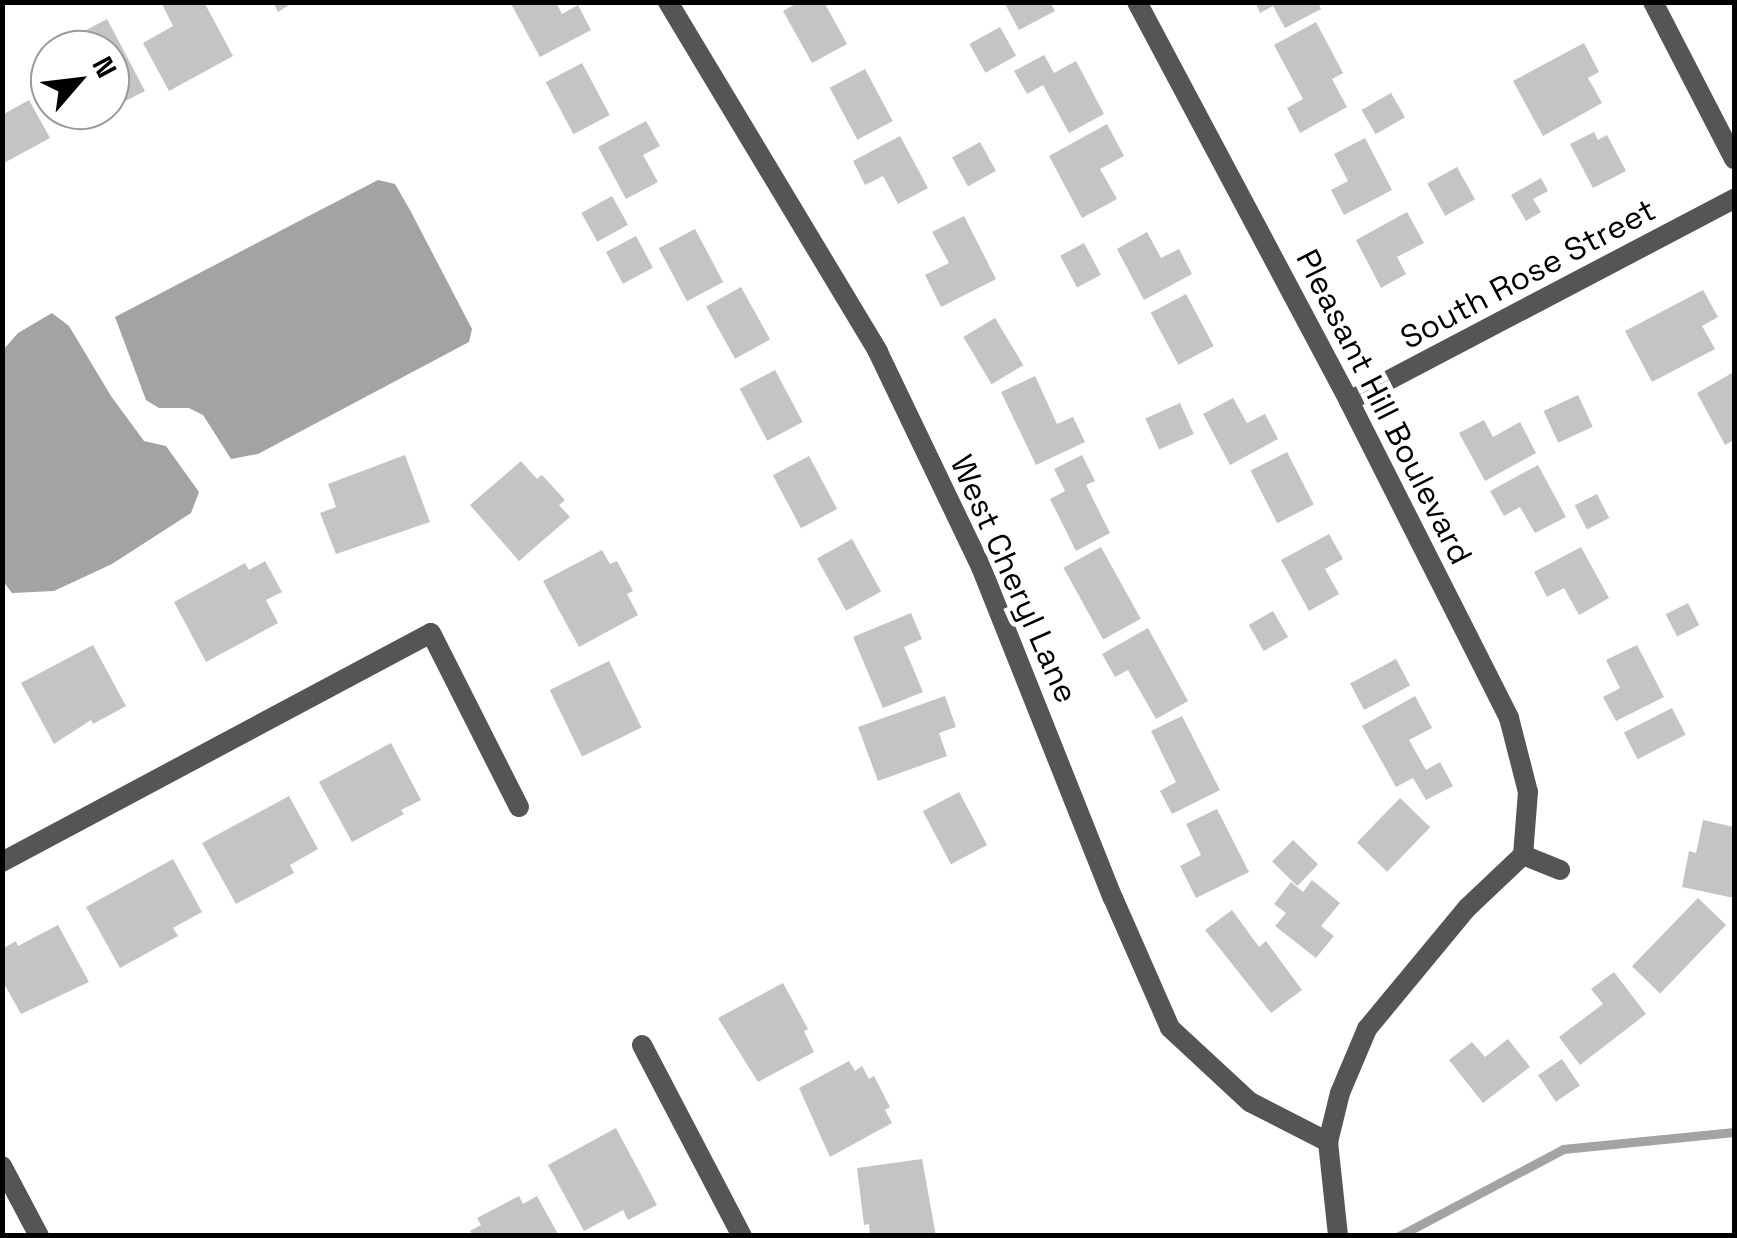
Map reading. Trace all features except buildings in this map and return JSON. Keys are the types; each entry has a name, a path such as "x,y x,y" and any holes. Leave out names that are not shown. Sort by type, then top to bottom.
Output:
{"street":[{"name":"West Cheryl Lane","path":"668,2 878,352 981,567 1112,898 1170,1028 1250,1102 1328,1142"},
{"name":"Pleasant Hill Boulevard","path":"1137,2 1349,401 1510,718 1528,792 1523,855"},
{"path":"1652,2 1734,159"},
{"name":"South Rose Street","path":"1349,401 1734,200"},
{"path":"2,862 431,633 520,807"},
{"path":"1338,1236 1328,1142 1340,1093 1367,1029 1467,908 1523,855 1560,870"},
{"path":"642,1045 742,1236"},
{"path":"2,1166 39,1236"}],"shaded area":[{"path":"378,180 395,184 410,210 472,329 469,342 258,454 231,459 203,415 189,408 159,408 146,400 115,317"},
{"path":"52,313 69,326 111,396 144,441 166,446 199,492 191,513 112,564 54,591 12,593 2,580 3,350 18,333"}],"waterway":[{"path":"1399,1236 1563,1149 1734,1132"}]}
